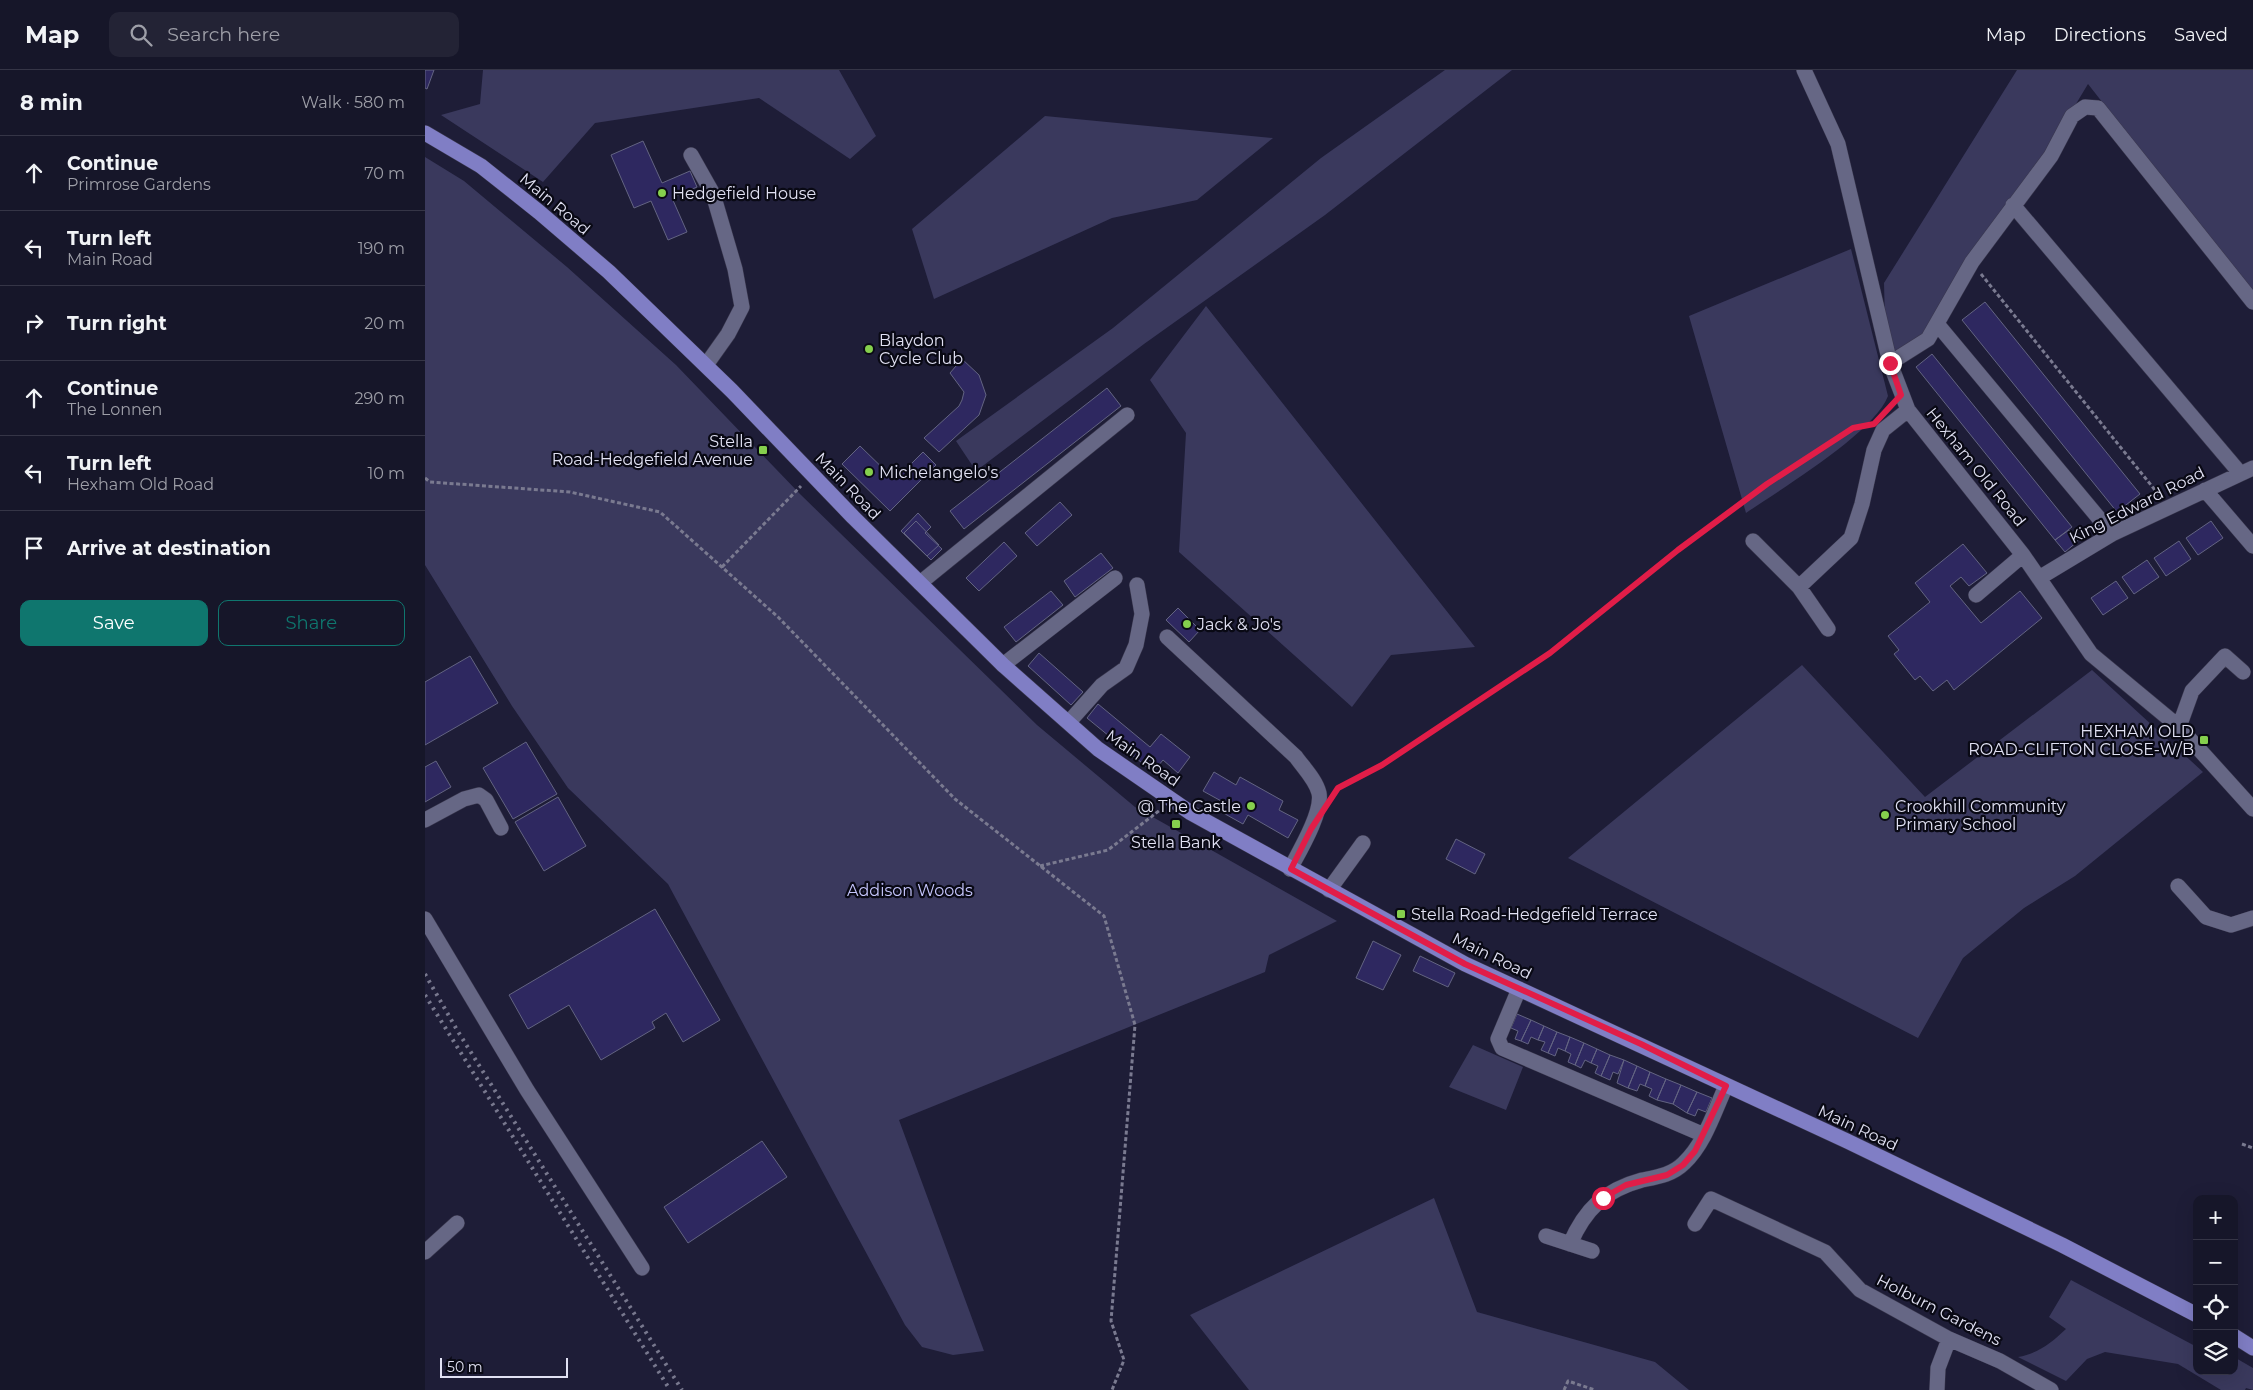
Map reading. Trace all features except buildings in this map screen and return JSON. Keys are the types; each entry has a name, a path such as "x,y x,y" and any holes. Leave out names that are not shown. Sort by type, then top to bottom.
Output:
{"main road":[{"name":"Main Road","path":"425,132 481,166 539,212 609,272 706,365 812,475 1003,665 1098,749 1191,814 1465,964 1847,1141 2062,1245 2193,1313"},
{"path":"2238,1339 2253,1348"}],"street":[{"name":"Hexham Old Road","path":"1804,70 1838,144 1890,363 1908,410 2023,554 2091,654 2179,727 2253,806"},
{"path":"1890,363 1928,339 1938,325 1972,262 2051,156 2072,116 2085,107 2098,108 2253,302"},
{"path":"691,155 713,194 735,269 743,307 728,334 706,365"},
{"path":"2013,205 2246,470"},
{"path":"1938,325 2112,534"},
{"path":"1799,587 1851,538 1862,504 1874,450 1883,430 1908,410"},
{"path":"920,583 1127,415"},
{"name":"King Edward Road","path":"2039,578 2112,534 2246,470"},
{"path":"2205,490 2253,546"},
{"path":"1753,541 1799,587 1828,629"},
{"path":"1976,595 2023,554"},
{"path":"1003,665 1115,578"},
{"path":"1069,722 1102,685 1126,668 1137,645 1143,614 1137,585"},
{"path":"1167,637 1296,757 1319,794 1315,820 1291,869"},
{"path":"2179,727 2192,691 2225,656 2243,672"},
{"path":"425,820 472,795 479,795 486,800 501,828"},
{"path":"1329,890 1363,843"},
{"path":"2178,886 2206,917 2231,926 2253,918"},
{"path":"425,919 527,1090 642,1268"},
{"path":"1519,989 1498,1039 1502,1048 1704,1135"},
{"path":"1570,1244 1589,1209 1626,1185 1667,1175 1683,1165 1695,1151 1704,1135 1726,1086"},
{"name":"Holburn Gardens","path":"1695,1224 1711,1199 1825,1252 1860,1290 1949,1338 2001,1361 2051,1390"},
{"path":"425,1252 457,1223"},
{"path":"1546,1236 1592,1251"},
{"path":"1937,1390 1937,1368 1949,1338"}],"path":[{"path":"1972,262 2168,506"},
{"path":"1333,796 1338,788 1382,765 1550,653 1678,550 1767,484 1853,428 1874,424"},
{"path":"722,567 812,475"},
{"path":"425,478 430,482 570,492 660,512 778,617 955,799 1104,916 1135,1025 1111,1321 1124,1360 1112,1390"},
{"path":"1041,866 1108,850 1173,801"},
{"path":"2242,1144 2253,1148"},
{"path":"1564,1390 1568,1381 1595,1390"}],"green space":[{"path":"483,70 839,70 876,136 850,159 759,98 595,123 543,182 441,115 480,104"},
{"path":"1445,70 1512,70 1325,215 1144,344 976,471 956,441 1113,328 1321,158"},
{"path":"2017,70 2253,70 2253,294 2088,84 2047,152 1934,324 1893,359 1885,322 1884,283"},
{"path":"1045,116 1273,138 1197,200 1112,218 934,299 912,229"},
{"name":"Addison Woods","path":"425,157 464,181 567,267 676,365 800,494 1037,725 1135,807 1337,921 1269,955 1265,972 899,1120 984,1351 953,1355 922,1347 905,1325 668,884 568,788 512,706 425,565"},
{"path":"1851,249 1888,396 1879,411 1865,427 1846,443 1803,475 1746,513 1689,316"},
{"path":"1206,306 1475,647 1391,655 1352,707 1179,552 1186,433 1150,380"},
{"name":"Crookhill Community Primary School","path":"1802,665 1925,797 2092,670 2203,772 2075,876 2024,908 1963,958 1918,1038 1568,858"},
{"path":"1473,1045 1523,1067 1506,1110 1449,1087"},
{"path":"1434,1198 1477,1312 1655,1362 1689,1390 1249,1390 1190,1315"},
{"path":"2071,1280 2193,1345 2193,1373 2178,1364 2105,1352 2087,1359 2066,1381 2018,1357 2044,1347 2066,1329 2049,1317"},
{"path":"2238,1359 2253,1368 2253,1390 2246,1388 2245,1390 2221,1390 2196,1375 2238,1375"}],"railway":[{"path":"425,974 457,1030 682,1390"},
{"path":"425,995 670,1390"}],"place":[{"name":"Hedgefield House","path":"662,193"},
{"name":"Blaydon Cycle Club","path":"869,349"},
{"name":"Stella Road-Hedgefield Avenue","path":"763,450"},
{"name":"Michelangelo's","path":"869,472"},
{"name":"Jack & Jo's","path":"1187,624"},
{"name":"HEXHAM OLD ROAD-CLIFTON CLOSE-W/B","path":"2204,740"},
{"name":"@ The Castle","path":"1251,806"},
{"name":"Crookhill Community Primary School","path":"1885,815"},
{"name":"Stella Bank","path":"1176,824"},
{"name":"Stella Road-Hedgefield Terrace","path":"1401,914"}],"route":[{"path":"1603,1198 1626,1185 1667,1175 1683,1165 1695,1151 1704,1135 1726,1086 1641,1044 1465,964 1291,869 1311,829 1338,788 1382,765 1550,653 1597,613 1767,484 1853,428 1874,424 1901,395 1890,363"}]}
